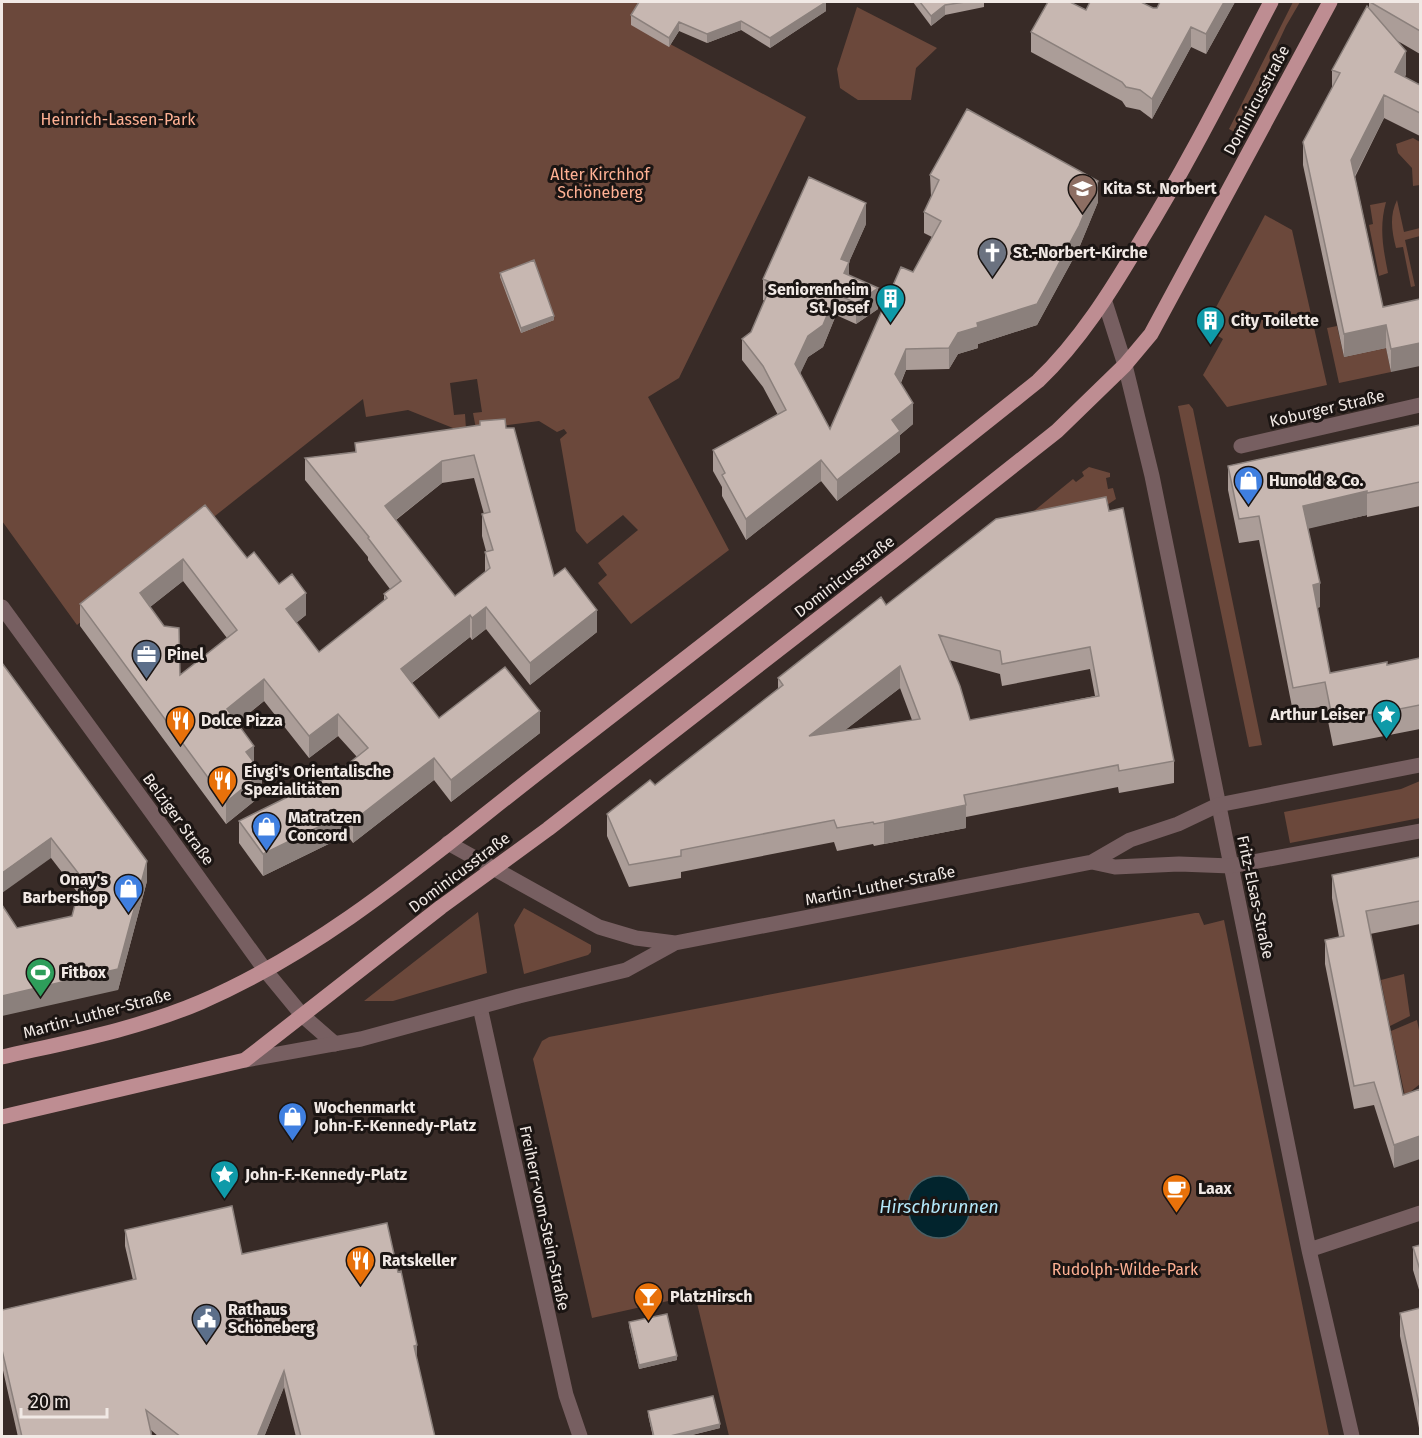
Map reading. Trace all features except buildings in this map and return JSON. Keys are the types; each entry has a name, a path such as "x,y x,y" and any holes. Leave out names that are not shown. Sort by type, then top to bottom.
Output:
{"main road":[{"name":"Dominicusstraße","path":"265,970 324,936 448,843 858,526 1038,381 1105,302 1188,160 1271,2"},
{"name":"Dominicusstraße","path":"245,1060 493,867 548,829 903,553 1072,418 1125,365 1151,334 1330,2"},
{"name":"Martin-Luther-Straße","path":"2,1057 149,1021 204,1000 265,970"},
{"path":"2,1117 245,1060"}],"street":[{"name":"Fritz-Elsas-Straße","path":"1105,302 1125,365 1152,476 1309,1250 1352,1437"},
{"name":"Koburger Straße","path":"1241,446 1420,405"},
{"name":"Belziger Straße","path":"2,608 265,970 302,1015 335,1044"},
{"name":"Martin-Luther-Straße","path":"480,1007 626,970 675,943 1092,862 1130,840 1178,824 1218,806 1420,765"},
{"name":"Martin-Luther-Straße","path":"1092,862 1114,867 1179,864 1231,866 1420,831"},
{"name":"Martin-Luther-Straße","path":"448,843 599,927 636,938 675,943"},
{"path":"245,1060 335,1044 425,1023 480,1007"},
{"name":"Freiherr-vom-Stein-Straße","path":"480,1007 566,1395 580,1437"},
{"path":"1309,1250 1420,1213"}],"green space":[{"name":"Alter Kirchhof Schöneberg","path":"2,2 643,2 631,23 806,117 679,378 648,397 729,550 631,624 598,583 607,575 598,563 638,530 623,515 587,544 576,531 560,439 567,433 564,429 557,432 539,421 476,429 473,413 482,412 477,379 450,383 454,415 465,414 466,429 458,430 408,410 366,417 363,399 77,625 2,521"},
{"path":"1293,2 1300,2 1286,26 1236,133 1229,129"},
{"path":"857,7 937,48 916,68 911,100 858,100 840,88 837,69"},
{"path":"1413,138 1420,142 1420,185 1413,186 1412,168 1398,153 1396,144"},
{"path":"1397,200 1404,232 1420,228 1420,236 1405,240 1415,286 1411,287 1403,247 1396,248 1393,236 1392,218"},
{"path":"1386,202 1382,229 1388,273 1379,276 1369,225 1373,224 1370,205"},
{"path":"1265,215 1292,230 1327,385 1227,407 1203,375 1223,339 1205,328"},
{"path":"1337,326 1344,357 1386,348 1391,372 1339,383 1327,328"},
{"path":"1189,404 1193,409 1262,745 1249,747 1178,406"},
{"path":"1089,467 1110,473 1110,477 1106,478 1108,489 1113,488 1116,499 1107,505 1029,515 1073,479 1076,482 1084,476 1082,472"},
{"path":"1420,781 1420,818 1290,843 1284,812 1401,789"},
{"path":"524,908 591,945 591,952 588,955 524,974 514,925"},
{"path":"478,912 487,973 393,1001 364,1001"},
{"name":"Rudolph-Wilde-Park","path":"1195,913 1199,913 1204,925 1224,920 1329,1436 729,1436 695,1295 592,1318 533,1059 542,1041 549,1037","holes":["935,1176 952,1180 961,1186 948,1237 933,1236 922,1231 913,1223 909,1213 909,1202 913,1192 922,1183"]},
{"path":"1404,974 1410,1016 1390,1026 1381,980"},
{"path":"1417,1020 1420,1035 1420,1084 1405,1096 1391,1031"}],"water":[{"name":"Hirschbrunnen","path":"939,1176 961,1185 970,1207 961,1229 939,1238 917,1229 908,1207 917,1185"}],"place":[{"name":"Kita St. Norbert","path":"1082,214"},
{"name":"St.-Norbert-Kirche","path":"992,278"},
{"name":"Seniorenheim St. Josef","path":"890,324"},
{"name":"City Toilette","path":"1210,346"},
{"name":"Hunold & Co.","path":"1248,506"},
{"name":"Pinel","path":"146,680"},
{"name":"Arthur Leiser","path":"1386,740"},
{"name":"Dolce Pizza","path":"180,746"},
{"name":"Eivgi's Orientalische Spezialitäten","path":"223,806"},
{"name":"Matratzen Concord","path":"267,852"},
{"name":"Onay's Barbershop","path":"129,914"},
{"name":"Fitbox","path":"40,998"},
{"name":"Wochenmarkt John-F.-Kennedy-Platz","path":"293,1142"},
{"name":"John-F.-Kennedy-Platz","path":"224,1200"},
{"name":"Laax","path":"1177,1214"},
{"name":"Ratskeller","path":"361,1286"},
{"name":"PlatzHirsch","path":"649,1322"},
{"name":"Rathaus Schöneberg","path":"207,1344"}],"park label":[{"name":"Heinrich-Lassen-Park","path":"118,119"}]}
